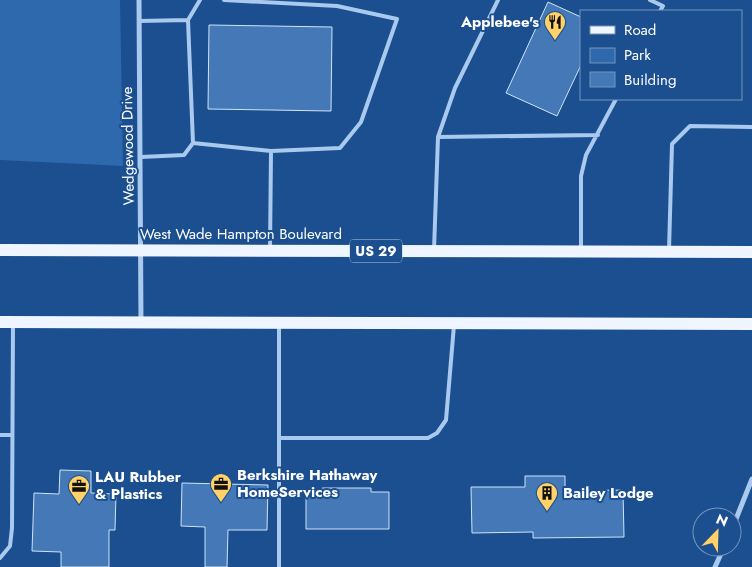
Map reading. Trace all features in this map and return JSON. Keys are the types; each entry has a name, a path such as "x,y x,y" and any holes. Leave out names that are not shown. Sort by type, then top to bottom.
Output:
{"main road":[{"name":"West Wade Hampton Boulevard","path":"0,250 752,252"},
{"path":"6,322 752,324"}],"street":[{"name":"Wedgewood Drive","path":"139,0 142,322"},
{"path":"741,507 752,479"}],"lane":[{"path":"141,157 184,155 193,143 188,20 200,0"},
{"path":"193,143 271,151 340,148 362,122 397,18 337,6 224,0"},
{"path":"434,252 438,137 455,88 498,0"},
{"path":"650,0 663,6"},
{"path":"661,10 666,0"},
{"path":"140,21 188,20"},
{"path":"581,252 581,176 586,154 616,100"},
{"path":"669,252 672,144 690,126 752,128"},
{"path":"438,137 598,135"},
{"path":"270,250 271,151"},
{"path":"0,558 10,546 12,528 12,435 6,322"},
{"path":"279,323 279,567"},
{"path":"279,438 428,438 437,433 446,420 454,324"},
{"path":"0,435 12,435"}],"green space":[{"path":"0,0 120,0 123,166 0,160"}],"building":[{"name":"Applebee's","path":"548,2 580,17 580,67 557,116 506,93"},
{"path":"209,25 332,27 331,111 208,109"},
{"path":"60,470 91,471 91,493 116,494 115,530 109,530 109,567 61,567 61,552 32,551 34,493 59,494"},
{"name":"Bailey Lodge","path":"525,476 565,476 565,491 623,490 624,537 533,538 533,532 472,533 471,487 525,487"},
{"path":"182,483 268,485 267,530 228,530 227,567 205,567 205,527 181,526"},
{"path":"322,488 371,488 371,492 389,492 389,529 306,529 306,490 322,490"}],"place":[{"name":"Applebee's","path":"555,41"},
{"name":"Berkshire Hathaway HomeServices","path":"221,503"},
{"name":"LAU Rubber & Plastics","path":"79,505"},
{"name":"Bailey Lodge","path":"547,512"}]}
